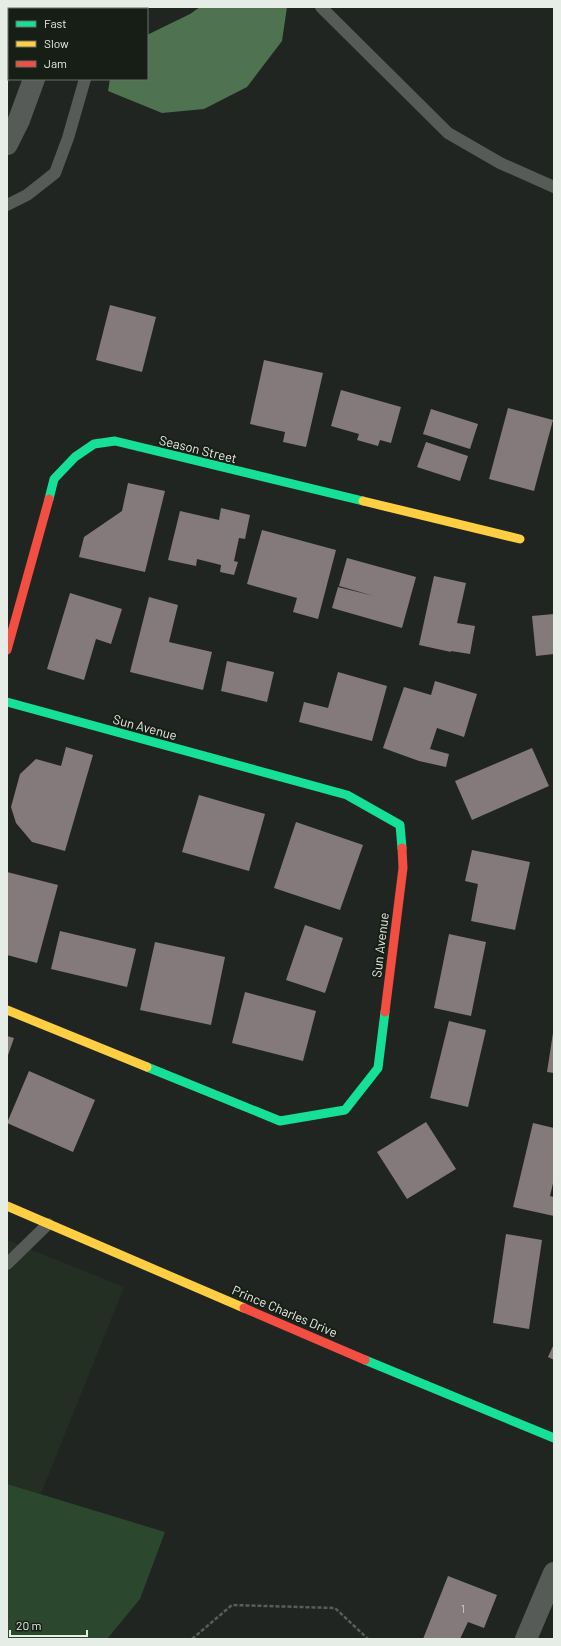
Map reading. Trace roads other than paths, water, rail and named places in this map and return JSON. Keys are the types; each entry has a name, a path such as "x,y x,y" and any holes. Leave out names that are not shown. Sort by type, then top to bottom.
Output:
{"main road":[{"name":"Season Street","path":"7,650 54,479 75,457 94,444 115,441 520,539"},
{"name":"Sun Avenue","path":"7,702 347,795 400,825 403,868 378,1068 345,1110 280,1121 7,1010"},
{"name":"Prince Charles Drive","path":"7,1206 445,1394 554,1438"}],"street":[{"path":"7,144 19,120 34,80"},
{"path":"526,1639 554,1573"}],"lane":[{"path":"321,7 448,133 500,163 554,187"},
{"path":"7,205 26,195 55,173 68,138 85,80"},
{"path":"7,1264 48,1224"}]}
